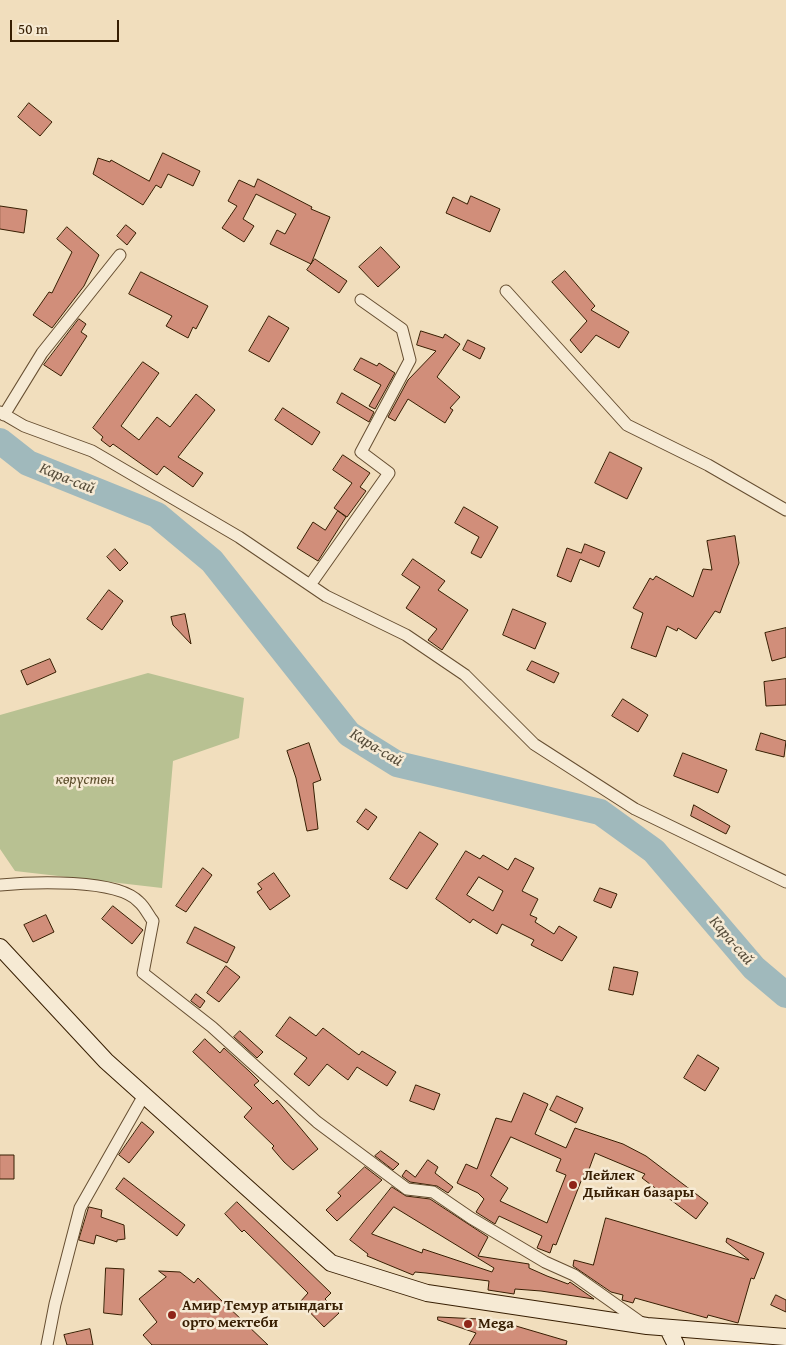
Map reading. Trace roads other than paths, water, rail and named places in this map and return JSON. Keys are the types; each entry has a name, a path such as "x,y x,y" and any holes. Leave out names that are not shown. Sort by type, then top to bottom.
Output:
{"main road":[{"path":"0,947 106,1061 143,1097 331,1264 427,1293 668,1329 786,1337"},
{"path":"668,1329 676,1345"}],"street":[{"path":"120,255 42,353 2,413 24,426 92,451 239,537 326,596 406,635 465,675 534,744 635,809 786,882"},
{"path":"506,291 627,425 708,465 786,510"},
{"path":"310,586 389,473 361,452 410,360 402,329 361,300"},
{"path":"0,886 37,882 83,884 118,891 139,900 153,921 143,973 212,1027 317,1122 407,1189 433,1192 471,1218 545,1262 574,1275 647,1326"},
{"path":"47,1345 55,1304 80,1208 143,1097"}],"waterway":[{"name":"Кара-сай","path":"0,441 28,463 157,515 212,561 349,734 397,764 600,812 654,851 754,968 786,995"}],"place":[{"name":"Лейлек Дыйкан базары","path":"573,1185"},
{"name":"Амир Темур атындагы орто мектеби","path":"172,1315"},
{"name":"Mega","path":"468,1324"}],"park label":[{"name":"көрүстөн","path":"85,780"}]}
